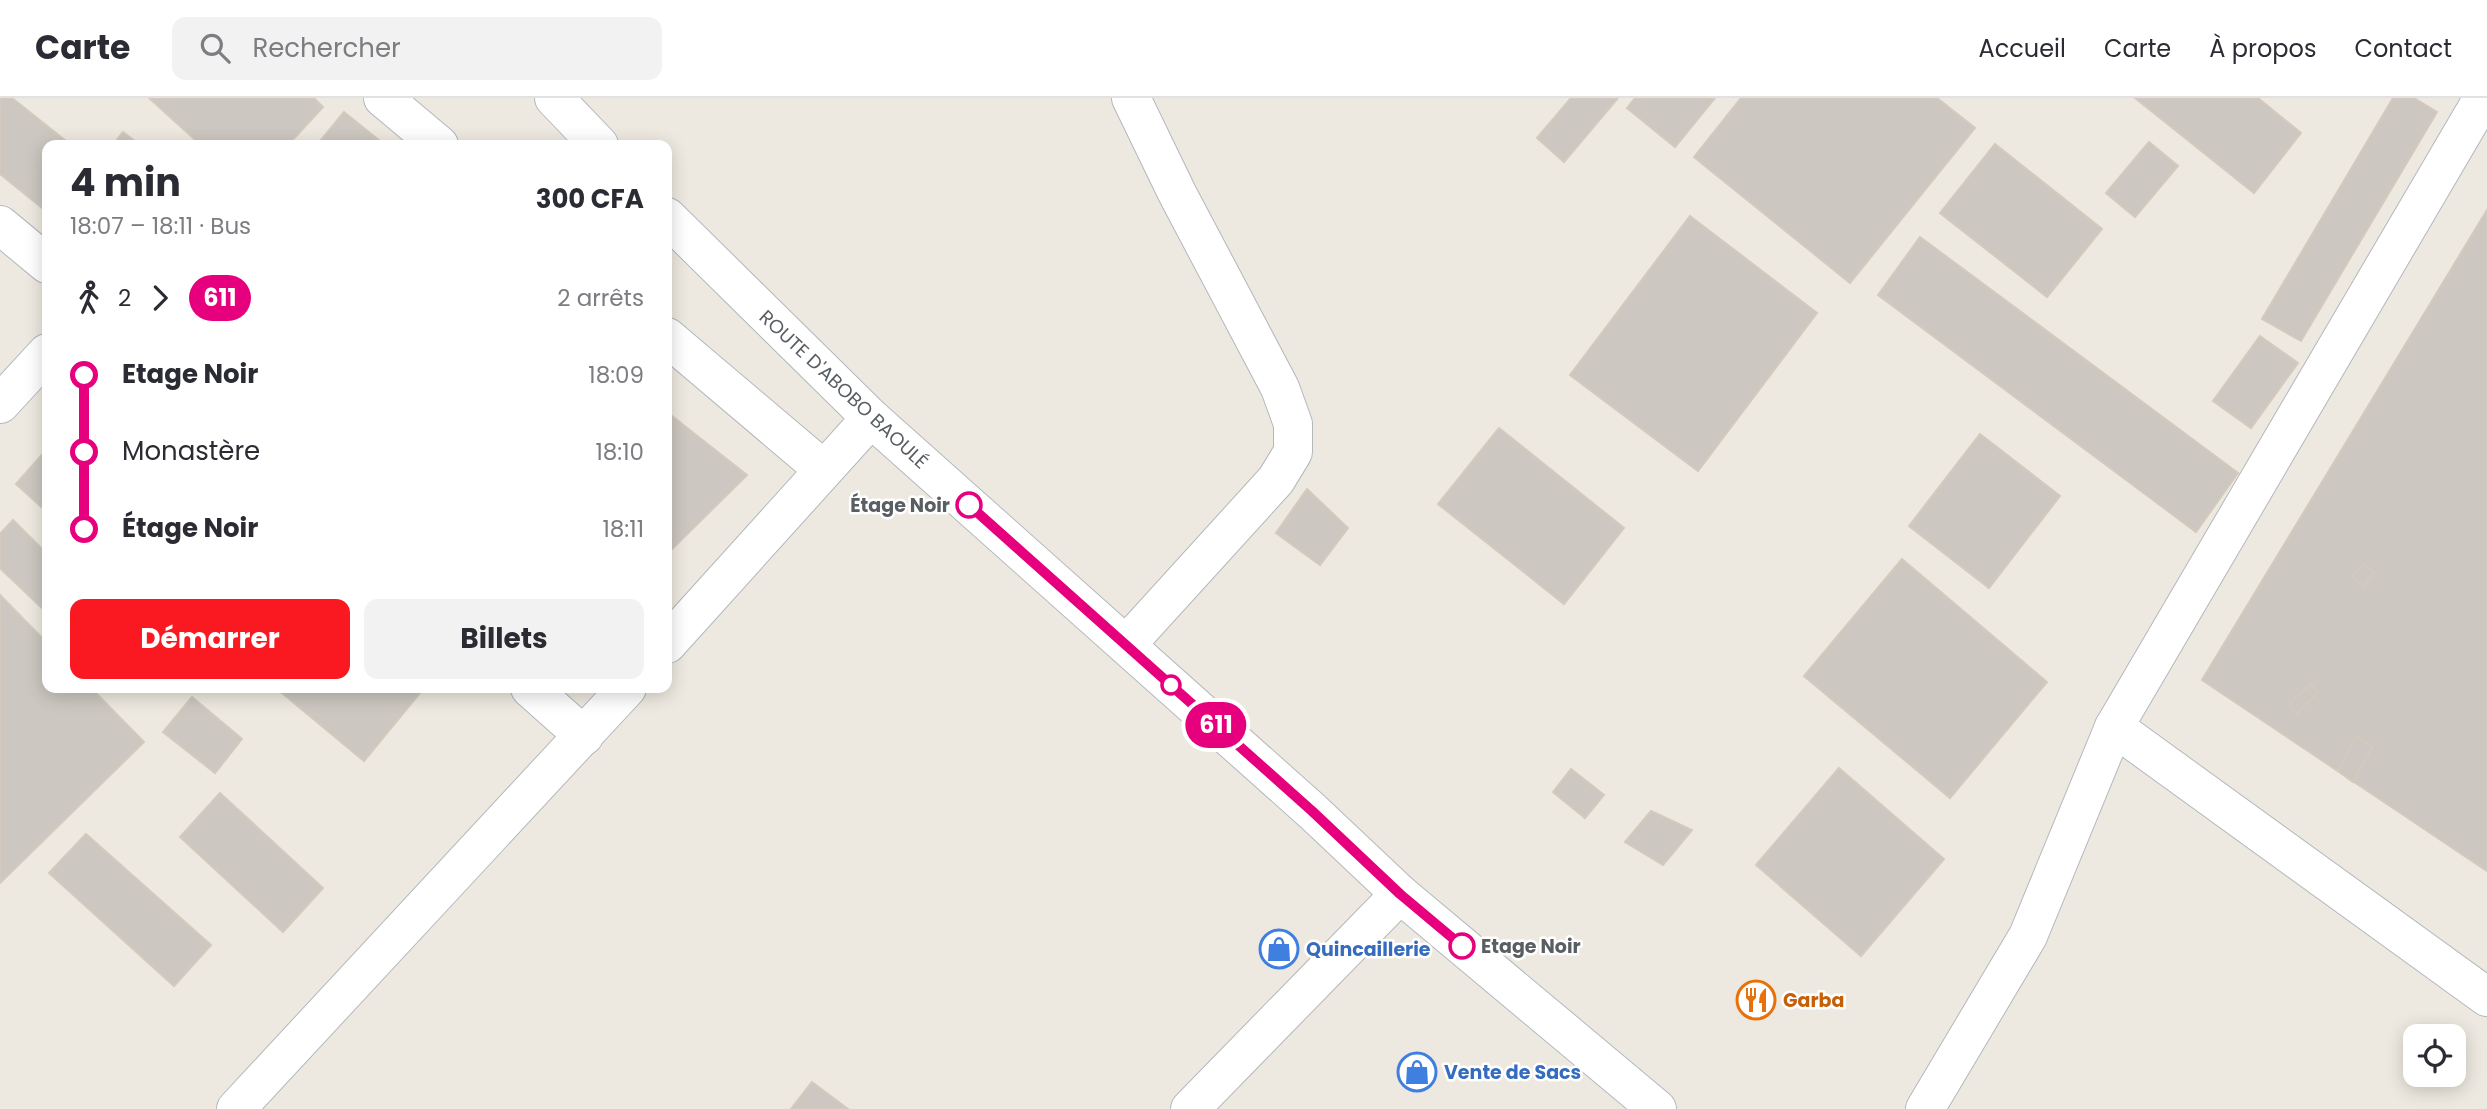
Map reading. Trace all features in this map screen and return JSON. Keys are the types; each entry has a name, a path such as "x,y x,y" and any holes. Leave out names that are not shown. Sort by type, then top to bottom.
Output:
{"street":[{"path":"383,98 433,140"},
{"path":"554,98 594,140"},
{"path":"1126,645 1276,480 1293,452 1293,424 1280,388 1177,193 1131,98"},
{"path":"1925,1109 2028,936 2114,727 2483,98"},
{"name":"ROUTE D'ABOBO BAOULÉ","path":"672,222 871,418 1312,811 1400,894 1657,1109"},
{"path":"0,225 42,260"},
{"path":"672,341 824,470"},
{"path":"0,404 42,358"},
{"path":"672,638 871,418"},
{"path":"536,693 584,736"},
{"path":"236,1109 623,693"},
{"path":"2114,727 2487,997"},
{"path":"1190,1109 1400,894"}],"building":[{"path":"0,98 12,98 65,140 42,140 42,208 0,174"},
{"path":"149,98 314,98 323,107 293,140 195,140"},
{"path":"1571,98 1618,98 1564,162 1537,138"},
{"path":"1635,98 1715,98 1675,147 1627,108"},
{"path":"1741,98 1937,98 1975,128 1850,283 1694,157"},
{"path":"2135,98 2258,98 2301,133 2254,193"},
{"path":"2393,98 2414,98 2437,112 2301,341 2262,319"},
{"path":"344,112 379,140 321,140"},
{"path":"123,132 133,140 117,140"},
{"path":"2149,142 2178,166 2135,217 2106,193"},
{"path":"1995,144 2102,229 2047,297 1940,213"},
{"path":"2487,210 2487,871 2202,680"},
{"path":"1690,216 1817,313 1698,471 1570,375"},
{"path":"1920,237 2238,473 2196,532 1878,295"},
{"path":"2260,336 2298,363 2251,428 2213,401"},
{"path":"672,416 747,475 672,549"},
{"path":"1499,428 1624,528 1564,604 1438,504"},
{"path":"1980,434 2060,496 1989,588 1909,526"},
{"path":"42,455 42,507 16,484"},
{"path":"1307,489 1348,528 1320,565 1276,533"},
{"path":"13,520 42,549 42,608 0,568 0,534"},
{"path":"1902,559 2047,682 1950,798 1804,676"},
{"path":"2363,564 2374,573 2363,587 2353,576"},
{"path":"0,595 42,638 42,693 96,693 144,742 0,883"},
{"path":"2311,684 2318,693 2296,714 2290,703"},
{"path":"282,693 420,693 364,761"},
{"path":"192,697 242,739 215,773 163,732"},
{"path":"2357,736 2372,748 2353,782 2338,771"},
{"path":"1839,768 1944,859 1861,956 1756,865"},
{"path":"1571,769 1604,795 1585,818 1553,792"},
{"path":"220,793 323,888 283,932 180,837"},
{"path":"1651,811 1692,830 1663,865 1625,842"},
{"path":"86,834 211,945 174,986 49,873"},
{"path":"812,1082 848,1109 791,1109"}],"bus line":[{"name":"611","path":"969,505 1312,811 1400,894 1462,946"}],"place":[{"name":"Étage Noir","path":"969,505"},
{"name":"Etage Noir","path":"1462,946"},
{"name":"Quincaillerie","path":"1279,949"},
{"name":"Garba","path":"1756,1000"},
{"name":"Vente de Sacs","path":"1417,1072"}]}
